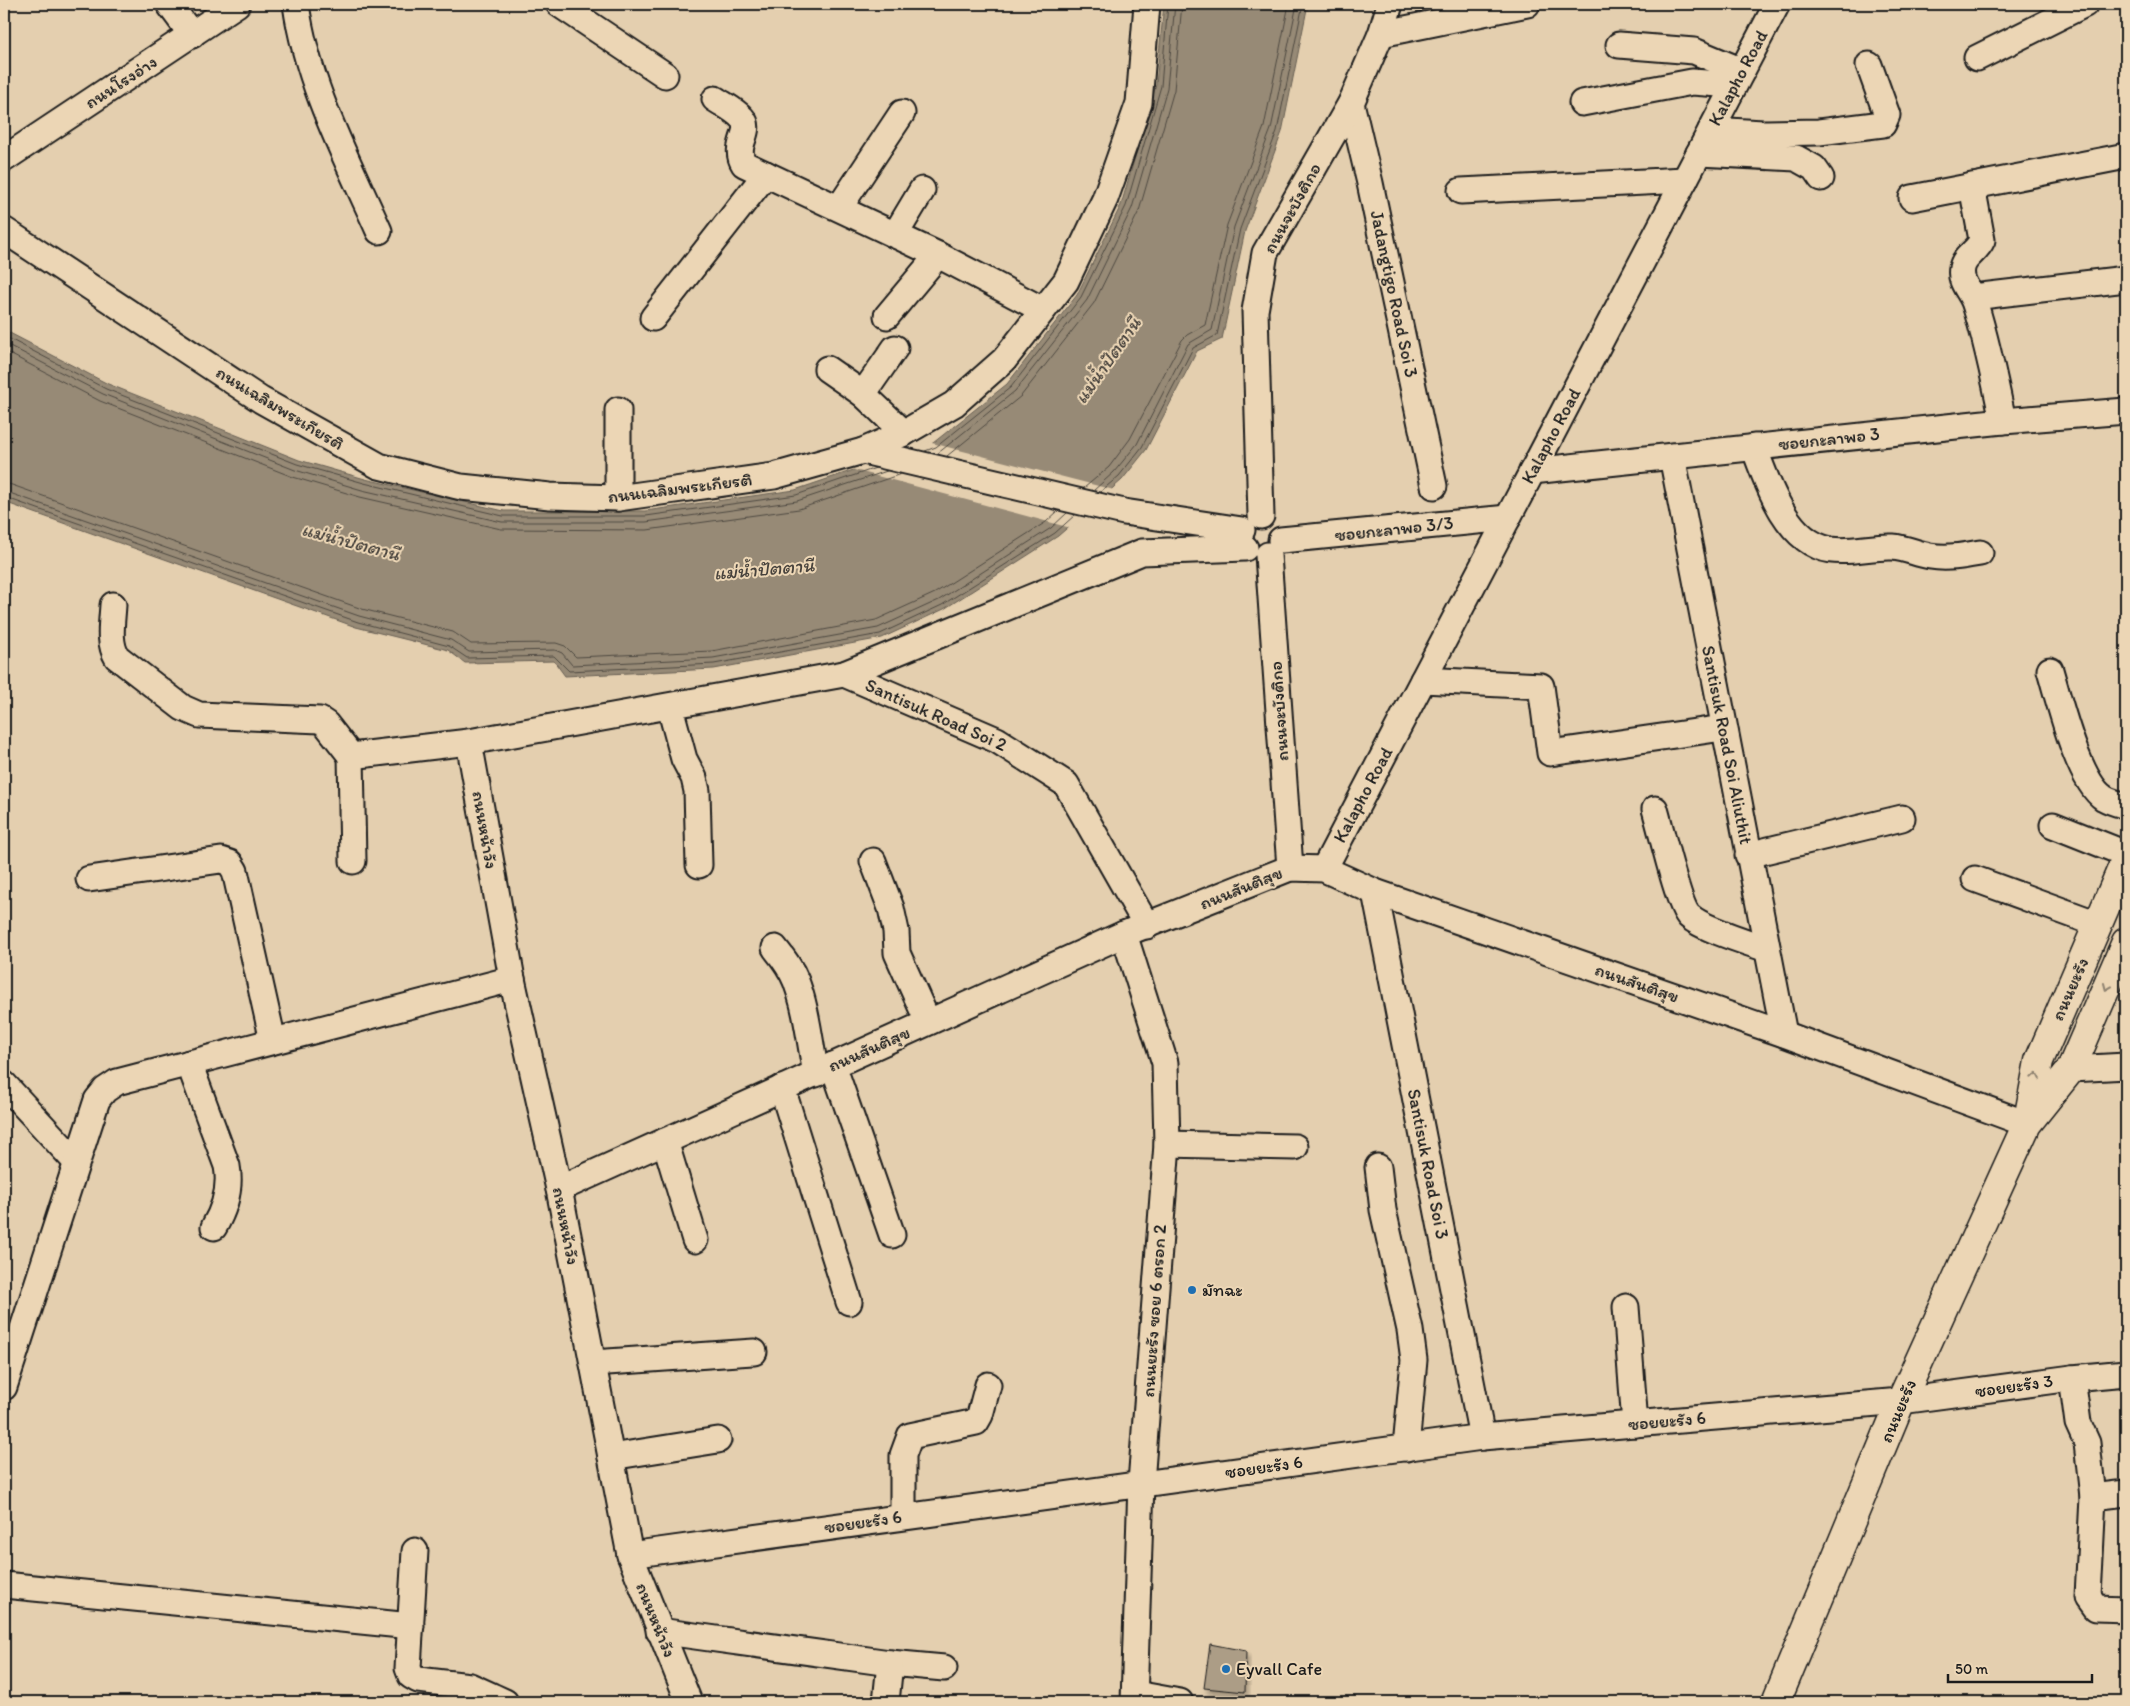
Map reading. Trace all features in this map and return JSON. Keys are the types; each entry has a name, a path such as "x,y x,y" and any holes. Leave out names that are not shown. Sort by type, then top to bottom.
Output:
{"main road":[{"name":"ถนนยะรัง","path":"2028,1124 2038,1061 2126,859"},
{"name":"ถนนยะรัง","path":"1776,1702 1901,1401 2028,1124 2071,1069 2126,942"}],"street":[{"path":"170,4 192,35"},
{"name":"ถนนโรงอ่าง","path":"4,159 237,4"},
{"path":"296,4 307,56 323,105 379,231"},
{"path":"559,4 665,75"},
{"name":"ถนนเฉลิมพระเกียรติ","path":"4,230 261,400 379,466 461,487 550,496 618,498 774,476 872,454 954,404 1004,360 1044,310 1066,281 1105,199 1139,103 1148,18 1147,4"},
{"name":"ถนนจะบังติกอ","path":"1290,868 1259,538 1255,311 1265,253 1351,103 1381,34 1390,4"},
{"path":"1381,34 1527,4"},
{"name":"Kalapho Road","path":"1324,869 1777,4"},
{"path":"1977,58 2085,4"},
{"path":"1619,45 1694,51 1738,78"},
{"path":"1711,130 1763,133 1819,132 1883,124 1888,115 1869,65"},
{"path":"1582,103 1692,82 1738,78"},
{"path":"715,100 744,120 746,131 739,149 744,164 938,255 1044,310"},
{"name":"Jadangtigo Road Soi 3","path":"1351,103 1370,183 1434,486"},
{"path":"839,208 902,113"},
{"path":"1699,153 1796,158 1814,168 1821,178"},
{"path":"1912,198 2126,156"},
{"path":"653,318 766,174"},
{"path":"1460,191 1685,180"},
{"path":"1972,186 1982,240 1977,249 1966,259 1962,269 1963,282 1973,297 1988,345 2003,421"},
{"path":"895,235 922,190"},
{"path":"887,316 938,255"},
{"path":"1973,297 2126,279"},
{"path":"863,394 895,348"},
{"path":"827,369 863,394 904,433"},
{"path":"618,410 618,498"},
{"name":"ซอยกะลาพอ 3","path":"1532,471 2003,421 2126,411"},
{"path":"1754,447 1770,489 1786,517 1804,537 1822,548 1834,550 1880,546 1899,547 1930,556 1949,558 1980,553"},
{"path":"872,454 1124,512 1259,538"},
{"name":"Santisuk Road Soi Aliuthit","path":"1672,456 1723,728 1784,1034"},
{"path":"1142,552 1149,517"},
{"name":"ซอยกะลาพอ 3/3","path":"1259,538 1508,518"},
{"path":"350,756 469,742 844,674 1142,552 1259,538"},
{"path":"113,605 112,650 117,658 183,708 199,715 320,720 326,724 350,756 353,861"},
{"path":"2050,670 2081,764 2091,785 2104,798 2126,806"},
{"name":"Santisuk Road Soi 2","path":"844,674 997,740 1066,784 1147,926"},
{"path":"1423,680 1540,686 1550,753 1723,728"},
{"path":"670,707 684,759 694,778 697,791 699,866"},
{"name":"ถนนหน้าวัง","path":"469,742 512,980 559,1189 630,1555 689,1702"},
{"path":"1655,809 1679,896 1688,915 1700,924 1767,949"},
{"path":"1748,855 1902,818"},
{"path":"2054,826 2126,854"},
{"path":"89,879 221,860 230,863 235,870 273,1041"},
{"path":"873,861 891,908 896,931 897,953 928,1022"},
{"name":"ถนนสันติสุข","path":"559,1189 1124,934 1290,868 1324,869 1374,892 1784,1034 2028,1124"},
{"path":"1975,880 2098,924"},
{"name":"Santisuk Road Soi 3","path":"1374,892 1482,1438"},
{"name":"ถนนยะรัง ซอย 6 ตรอก 2","path":"1124,934 1165,1063 1167,1144 1141,1483 1135,1698"},
{"path":"775,948 788,964 798,987 824,1069 892,1234"},
{"path":"4,1387 97,1100 105,1090 117,1082 512,980"},
{"path":"189,1063 229,1176 222,1212 214,1227"},
{"path":"2071,1069 2126,1066"},
{"path":"4,1084 76,1162"},
{"path":"782,1088 849,1302"},
{"path":"665,1141 695,1240"},
{"path":"1167,1144 1295,1146"},
{"path":"1378,1167 1383,1210 1410,1330 1414,1360 1406,1448"},
{"path":"1626,1307 1635,1424"},
{"path":"593,1362 754,1352"},
{"name":"ซอยยะรัง 3","path":"1901,1401 2072,1378 2126,1373"},
{"path":"2072,1378 2078,1423 2087,1442 2094,1497 2088,1597 2096,1608 2126,1609"},
{"path":"902,1516 902,1455 910,1436 976,1422 988,1385"},
{"name":"ซอยยะรัง 6","path":"630,1555 1141,1483 1482,1438 1901,1401"},
{"path":"611,1457 718,1440"},
{"path":"2094,1497 2126,1493"},
{"path":"415,1551 408,1668 411,1676 418,1680 470,1686 505,1702"},
{"path":"4,1586 411,1626"},
{"path":"659,1631 890,1663 944,1668"},
{"path":"886,1702 890,1663"},
{"path":"1135,1698 1180,1702"}],"water":[{"name":"แม่น้ำปัตตานี","path":"1164,4 1308,4 1282,132 1245,231 1222,339 1197,351 1146,450 1122,480 1058,536 944,609 882,638 714,669 565,676 554,661 465,663 448,650 356,627 4,502 4,330 108,384 299,460 365,479 504,511 645,511 795,490 933,443 1007,384 1077,295 1121,205 1156,85"}],"pier":[{"path":"928,442 1114,490 1071,528 851,469"}],"building":[{"name":"Eyvall Cafe","path":"1210,1644 1246,1651 1245,1692 1204,1688"}],"place":[{"name":"มัทฉะ","path":"1192,1290"},
{"name":"Eyvall Cafe","path":"1226,1669"}]}
